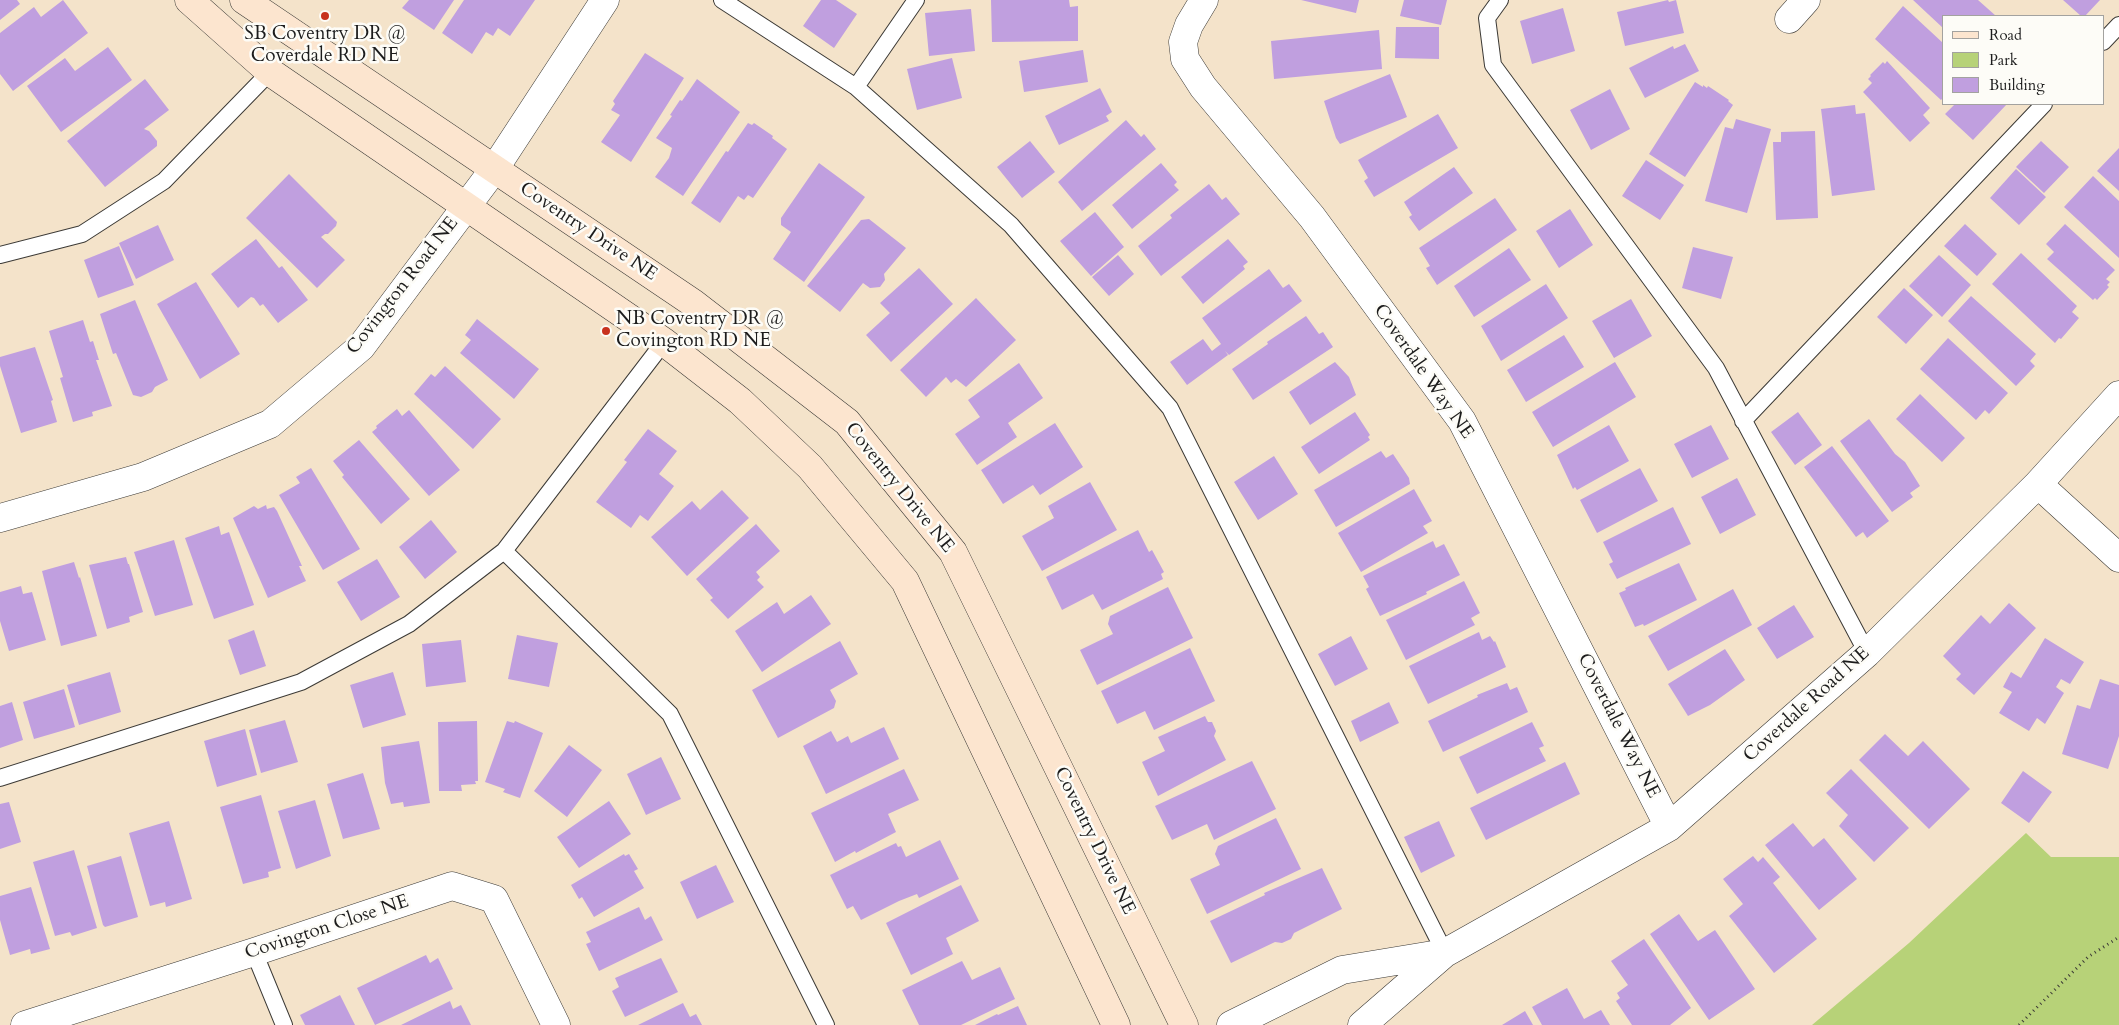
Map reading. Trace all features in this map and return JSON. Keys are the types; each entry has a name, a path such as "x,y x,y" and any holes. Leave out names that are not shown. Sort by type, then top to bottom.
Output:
{"street":[{"path":"189,0 270,72 664,342 740,401 810,467 905,582 1116,1025"},
{"name":"Coventry Drive NE","path":"244,0 693,303 847,422 953,552 1184,1025"},
{"path":"495,168 605,0"},
{"name":"Coverdale Way NE","path":"1204,0 1189,25 1183,42 1186,59 1203,86 1312,217 1462,421 1669,827"},
{"name":"Covington Road NE","path":"0,518 143,477 270,424 361,347 495,168"},
{"name":"Coverdale Road NE","path":"1362,1025 1445,953 1669,827 1867,653 2038,484 2119,395"},
{"path":"2038,484 2119,558"},
{"name":"Covington Close NE","path":"25,1025 452,886 494,899 556,1025"},
{"name":"Coverdale Road NE","path":"1231,1025 1342,970 1445,953"}],"lane":[{"path":"722,0 856,87 1011,225 1170,408 1445,953"},
{"path":"856,87 916,0"},
{"path":"1500,0 1487,18 1493,66 1716,368 1867,653"},
{"path":"2104,41 2119,25"},
{"path":"1,254 82,234 164,181 270,72"},
{"path":"1743,422 2043,105"},
{"path":"0,778 301,682 409,624 504,552 664,342"},
{"path":"504,552 670,714 826,1025"},
{"path":"254,952 284,1025"}],"path":[{"path":"2020,1025 2088,957 2119,937"}],"green space":[{"path":"2026,833 2051,857 2119,857 2119,1025 1812,1025 1909,943"}],"building":[{"path":"0,0 17,0 20,4 0,20"},
{"path":"63,0 88,33 13,91 0,74 0,33 34,7 41,17"},
{"path":"409,0 454,0 434,30 402,8"},
{"path":"464,0 535,0 510,36 498,28 493,36 486,32 472,54 442,33"},
{"path":"821,0 836,0 857,14 834,48 803,26"},
{"path":"991,0 1069,0 1070,7 1078,6 1078,41 992,42"},
{"path":"1301,0 1359,0 1356,13"},
{"path":"1404,0 1447,0 1441,25 1400,16"},
{"path":"1668,0 1669,2 1676,0 1684,33 1625,46 1617,12"},
{"path":"1913,0 1978,0 1995,15 1942,15 1942,27"},
{"path":"2063,0 2100,0 2086,15 2080,15"},
{"path":"1903,6 1942,42 1942,99 1941,100 1875,39"},
{"path":"1563,8 1575,51 1532,64 1520,21"},
{"path":"971,9 975,51 929,56 925,13"},
{"path":"1396,27 1439,27 1439,59 1395,58"},
{"path":"1379,30 1382,69 1274,79 1271,41"},
{"path":"1685,44 1699,71 1645,98 1629,68 1673,46 1674,49"},
{"path":"108,47 132,80 61,132 27,86 65,58 75,71"},
{"path":"1083,50 1088,82 1024,92 1019,61"},
{"path":"645,53 684,78 631,162 601,142 620,115 611,110 615,104 613,101"},
{"path":"952,58 962,98 917,110 907,69"},
{"path":"1887,61 1930,108 1923,115 1930,123 1910,142 1863,92 1872,83 1868,79 1870,75 1883,62 1885,64"},
{"path":"1390,74 1407,117 1340,144 1336,138 1324,101"},
{"path":"145,79 169,110 144,129 149,131 157,141 157,146 105,187 67,141"},
{"path":"697,79 740,112 683,196 655,177 669,158 672,148 656,138 672,116 670,115 680,100 682,101"},
{"path":"1695,82 1703,87 1703,85 1707,88 1708,86 1729,100 1733,105 1685,177 1649,154"},
{"path":"1100,88 1112,112 1106,116 1109,121 1059,145 1045,116"},
{"path":"1610,89 1630,129 1591,150 1570,110"},
{"path":"1855,105 1856,114 1865,113 1875,190 1832,196 1821,109"},
{"path":"1954,105 2006,105 1973,140 1945,114"},
{"path":"1438,114 1458,148 1374,197 1364,181 1368,178 1358,160"},
{"path":"1736,119 1771,129 1747,213 1705,201 1725,127 1733,129"},
{"path":"1126,120 1141,137 1144,134 1156,149 1082,211 1058,182"},
{"path":"748,123 752,125 754,123 773,136 772,138 787,149 753,198 748,195 744,200 738,196 720,223 691,203 726,151 728,152"},
{"path":"1815,131 1818,218 1776,220 1773,142 1781,142 1781,132"},
{"path":"1030,141 1055,172 1022,198 997,167"},
{"path":"2041,141 2069,167 2044,193 2016,167"},
{"path":"2119,148 2119,191 2097,171"},
{"path":"1646,160 1684,185 1660,220 1622,196"},
{"path":"819,163 865,197 804,282 773,259 791,232 781,225 781,218"},
{"path":"1161,163 1177,182 1174,185 1179,190 1132,229 1112,205"},
{"path":"1454,167 1473,193 1419,231 1409,217 1412,215 1404,202"},
{"path":"2016,169 2046,197 2019,225 1990,198"},
{"path":"289,174 337,222 336,226 328,234 321,237 345,260 317,288 246,218"},
{"path":"2093,176 2119,201 2119,258 2064,207"},
{"path":"1209,184 1222,200 1226,197 1240,214 1161,276 1138,246 1172,218 1170,215"},
{"path":"1495,198 1517,230 1437,285 1426,268 1430,266 1419,248"},
{"path":"1570,209 1593,245 1559,268 1536,231"},
{"path":"1095,212 1124,247 1091,276 1060,241"},
{"path":"869,219 906,248 884,274 885,280 880,287 870,288 863,283 840,312 807,286 861,220"},
{"path":"1965,224 1997,254 1977,276 1944,246"},
{"path":"2065,224 2115,270 2106,279 2110,282 2107,285 2109,287 2097,300 2095,298 2093,300 2047,259 2054,252 2046,244"},
{"path":"158,225 174,260 136,279 119,243"},
{"path":"256,239 279,268 282,266 308,300 278,323 263,304 260,306 254,298 251,297 238,308 211,274"},
{"path":"1228,239 1248,262 1243,266 1245,269 1203,304 1181,277"},
{"path":"119,246 134,285 98,298 84,260"},
{"path":"1693,247 1733,257 1721,299 1682,288"},
{"path":"1509,248 1531,280 1474,317 1454,286"},
{"path":"2021,253 2077,306 2072,312 2079,318 2061,339 2059,338 2055,343 1992,284"},
{"path":"1118,255 1134,274 1109,296 1092,277"},
{"path":"1939,255 1971,285 1942,317 1909,286"},
{"path":"919,268 953,304 891,362 866,335 890,313 880,303"},
{"path":"1269,269 1283,288 1289,284 1302,301 1229,355 1225,351 1228,355 1187,385 1170,362 1203,339 1212,351 1221,344 1202,318"},
{"path":"196,282 240,354 200,379 157,304"},
{"path":"1546,284 1568,318 1501,361 1481,326"},
{"path":"1904,288 1933,315 1906,344 1877,317"},
{"path":"1971,296 2036,354 2030,361 2035,366 2016,386 1948,321"},
{"path":"976,298 1016,340 966,387 956,379 951,383 946,377 926,397 900,370"},
{"path":"1631,299 1652,336 1614,358 1592,321"},
{"path":"135,300 168,380 155,387 152,392 141,397 133,395 116,353 113,354 100,314"},
{"path":"1306,316 1319,334 1323,332 1333,347 1253,400 1232,369 1268,344 1267,342"},
{"path":"477,319 539,369 514,399 460,353 471,340 465,335"},
{"path":"83,320 90,342 93,341 99,360 96,360 112,406 92,412 93,416 73,422 60,378 63,377 49,331"},
{"path":"1564,335 1584,367 1526,402 1507,370"},
{"path":"1948,338 2008,393 1989,414 1985,410 1976,420 1920,369"},
{"path":"35,347 53,400 51,401 57,422 21,433 0,366 0,357"},
{"path":"1335,362 1349,377 1356,395 1310,425 1289,392"},
{"path":"1615,362 1636,397 1553,447 1532,412"},
{"path":"1019,363 1043,398 1008,423 1017,437 977,465 955,434 980,417 968,400"},
{"path":"445,366 501,419 473,449 414,394 431,374 435,377"},
{"path":"1920,394 1965,438 1942,462 1896,419"},
{"path":"397,409 402,416 409,410 460,470 429,496 372,432 377,428 376,426"},
{"path":"1355,412 1370,435 1368,437 1370,440 1319,474 1301,447"},
{"path":"1798,412 1822,445 1795,465 1771,432"},
{"path":"1869,419 1895,454 1905,462 1920,486 1910,493 1913,497 1892,512 1840,441"},
{"path":"1055,423 1083,467 1040,495 1033,485 1003,504 981,470"},
{"path":"1609,425 1629,461 1577,490 1575,487 1573,489 1557,455"},
{"path":"1711,425 1729,459 1692,478 1674,444"},
{"path":"648,429 677,451 659,474 674,486 648,521 640,515 631,528 596,502 627,462 624,460"},
{"path":"359,440 410,499 381,524 342,477 344,475 333,461"},
{"path":"1832,446 1889,521 1867,538 1863,532 1856,537 1804,467"},
{"path":"1381,451 1386,458 1393,454 1409,478 1410,484 1336,527 1314,490"},
{"path":"1274,456 1298,494 1258,520 1234,482"},
{"path":"311,468 360,549 323,570 279,495 300,483 296,477"},
{"path":"1640,468 1658,501 1597,533 1580,500"},
{"path":"1737,478 1756,515 1720,534 1701,497"},
{"path":"1090,482 1117,530 1042,571 1022,536 1054,518 1048,506"},
{"path":"1414,489 1432,521 1423,526 1428,533 1361,572 1338,533"},
{"path":"722,490 749,518 687,576 651,537 692,501 700,510"},
{"path":"266,505 267,509 274,507 277,511 302,566 299,566 306,581 268,598 233,518 254,506 258,509"},
{"path":"1673,507 1691,544 1617,579 1609,564 1613,562 1603,542"},
{"path":"431,520 457,552 425,579 399,547"},
{"path":"756,524 780,551 756,572 760,577 757,580 764,587 728,619 710,600 713,598 696,579"},
{"path":"219,526 221,535 229,532 254,605 214,619 185,538"},
{"path":"1138,530 1149,552 1152,550 1164,572 1161,574 1163,579 1102,610 1093,594 1062,610 1046,577"},
{"path":"174,540 193,605 155,616 134,552"},
{"path":"1433,541 1436,548 1444,544 1460,575 1426,592 1427,594 1380,616 1366,589 1369,587 1363,576"},
{"path":"126,557 143,612 129,617 130,622 107,629 89,565"},
{"path":"377,559 400,597 361,621 337,582"},
{"path":"74,562 97,636 61,646 42,571"},
{"path":"1679,563 1697,600 1644,626 1643,624 1635,627 1619,593 1626,590 1625,588"},
{"path":"1464,581 1480,613 1471,618 1475,625 1406,660 1386,620"},
{"path":"21,586 23,594 32,592 46,640 9,651 0,621 0,592"},
{"path":"1168,587 1193,638 1097,685 1080,650 1113,634 1108,624 1110,616"},
{"path":"1733,589 1752,625 1668,671 1648,636"},
{"path":"811,595 831,624 762,672 735,631 777,602 784,614"},
{"path":"2009,603 2036,628 1974,695 1956,679 1961,674 1943,656 1981,615 1990,624"},
{"path":"1794,605 1814,637 1777,659 1757,628"},
{"path":"254,630 266,666 240,675 228,640"},
{"path":"1479,632 1482,640 1490,636 1495,641 1506,667 1428,704 1409,666"},
{"path":"517,635 558,643 549,687 508,679"},
{"path":"1351,636 1368,669 1335,686 1318,654"},
{"path":"2045,638 2084,662 2070,684 2061,679 2056,687 2064,693 2045,724 2037,718 2029,731 1999,713 2012,692 2003,687 2011,672 2021,678"},
{"path":"461,640 466,682 426,687 422,644"},
{"path":"840,641 858,674 830,690 836,701 834,708 778,738 752,690"},
{"path":"1190,648 1215,701 1154,730 1145,711 1117,724 1101,691"},
{"path":"1725,649 1745,680 1710,705 1688,716 1668,684"},
{"path":"110,672 121,712 79,725 67,685"},
{"path":"393,672 406,715 363,728 350,685"},
{"path":"2100,679 2119,685 2119,736 2108,769 2062,754 2077,705 2090,709"},
{"path":"1507,683 1510,690 1517,687 1528,712 1443,752 1428,721 1478,697 1477,695"},
{"path":"64,689 75,727 34,739 23,702"},
{"path":"12,702 23,740 0,748 0,706"},
{"path":"1389,702 1399,723 1360,742 1351,721"},
{"path":"1205,716 1208,722 1212,722 1216,731 1214,736 1226,760 1158,796 1142,762 1165,751 1158,737"},
{"path":"285,720 298,762 261,773 249,730"},
{"path":"477,721 478,781 475,781 476,784 461,785 462,791 439,791 438,722"},
{"path":"507,721 514,723 515,721 543,733 520,798 503,792 505,789 485,782"},
{"path":"1532,722 1544,746 1539,748 1546,761 1477,794 1459,757"},
{"path":"884,727 899,759 826,794 803,746 831,731 837,742 848,736 851,743"},
{"path":"245,729 257,775 217,787 204,741"},
{"path":"1885,734 1908,756 1923,741 1970,789 1929,829 1859,760"},
{"path":"419,741 430,803 404,807 403,802 391,804 385,783 381,747"},
{"path":"569,745 602,770 567,817 534,791"},
{"path":"661,757 681,799 646,815 627,774"},
{"path":"1252,761 1276,809 1214,840 1207,824 1172,840 1155,806"},
{"path":"1565,762 1580,794 1486,840 1470,808"},
{"path":"904,769 919,800 888,814 896,832 835,862 811,813"},
{"path":"1851,769 1909,828 1874,862 1839,826 1848,815 1826,793"},
{"path":"2023,771 2052,792 2029,823 2001,803"},
{"path":"363,773 380,829 343,839 327,784"},
{"path":"261,795 281,868 268,872 269,877 243,884 220,807"},
{"path":"315,800 331,856 296,869 278,811"},
{"path":"609,801 631,834 579,868 557,837"},
{"path":"9,802 21,842 0,849 0,804"},
{"path":"1276,818 1301,869 1207,914 1190,879 1220,865 1215,854 1218,846"},
{"path":"169,821 192,899 166,907 165,902 150,906 129,833"},
{"path":"1439,821 1455,856 1421,873 1404,837"},
{"path":"1793,823 1813,847 1824,838 1857,879 1819,910 1765,845"},
{"path":"940,840 959,879 919,898 917,894 899,901 861,920 853,906 847,909 830,875 896,843 898,847 901,846 906,857"},
{"path":"74,850 97,928 72,936 70,932 55,936 33,862"},
{"path":"624,854 625,856 629,854 638,869 634,871 644,888 594,917 582,897 579,899 571,885"},
{"path":"121,856 138,917 105,927 87,866"},
{"path":"1753,856 1758,862 1763,857 1780,877 1773,883 1817,939 1774,973 1729,916 1743,904 1723,879"},
{"path":"716,865 734,902 697,919 680,882"},
{"path":"1322,868 1342,909 1294,933 1291,939 1282,943 1275,942 1231,963 1210,921 1265,895 1264,893"},
{"path":"961,885 979,921 946,938 953,954 911,975 886,923"},
{"path":"31,887 50,949 31,954 30,949 10,955 0,920 0,896"},
{"path":"639,907 645,920 651,916 663,940 599,971 586,944 591,942 586,932"},
{"path":"1679,914 1698,941 1715,930 1755,989 1709,1020 1650,934"},
{"path":"1644,939 1691,1008 1670,1025 1632,1025 1616,1001 1620,998 1617,993 1628,985 1611,961"},
{"path":"426,955 430,963 438,958 453,989 375,1025 357,988"},
{"path":"661,958 678,992 625,1017 612,991 619,987 615,978"},
{"path":"962,961 972,980 1000,967 1015,999 961,1025 919,1025 902,990"},
{"path":"1567,988 1584,1019 1601,1010 1610,1025 1542,1025 1532,1007"},
{"path":"340,995 355,1025 305,1025 300,1015"},
{"path":"450,1001 453,1009 461,1005 471,1025 401,1025"},
{"path":"683,1003 690,1017 696,1014 702,1025 638,1025"},
{"path":"1018,1006 1027,1025 975,1025 997,1014"},
{"path":"1525,1011 1533,1025 1502,1025"}],"place":[{"name":"SB Coventry DR @ Coverdale RD NE","path":"325,16"},
{"name":"NB Coventry DR @ Covington RD NE","path":"606,331"}]}
